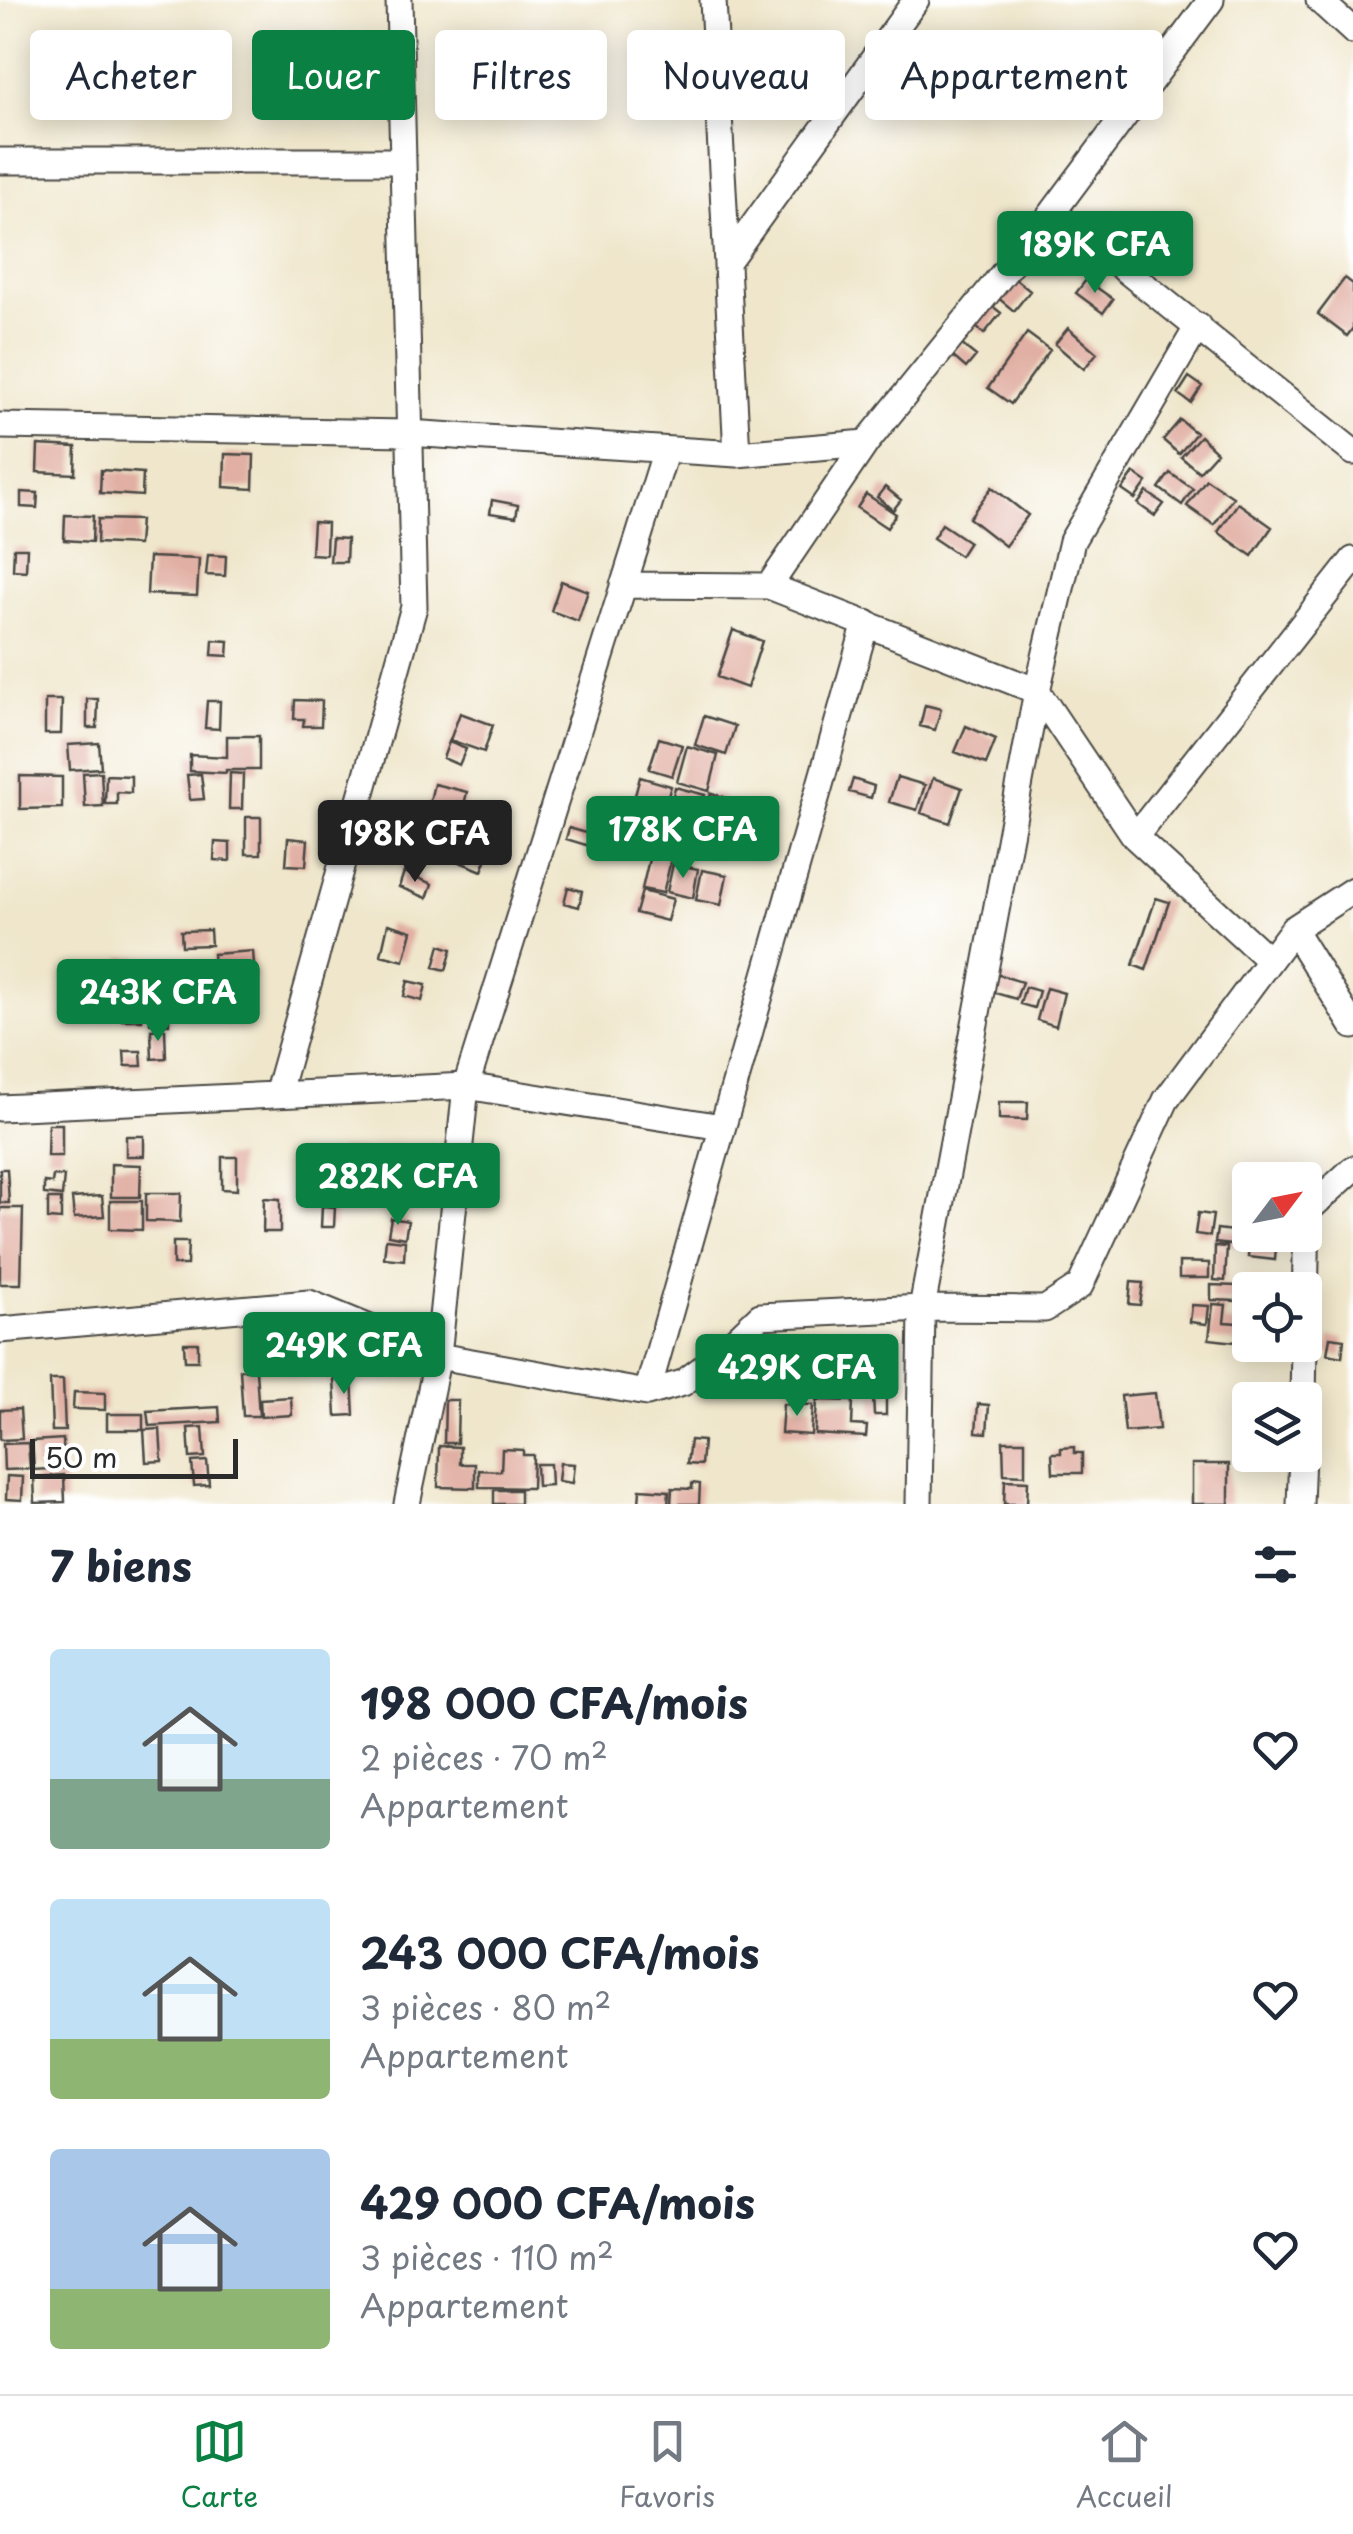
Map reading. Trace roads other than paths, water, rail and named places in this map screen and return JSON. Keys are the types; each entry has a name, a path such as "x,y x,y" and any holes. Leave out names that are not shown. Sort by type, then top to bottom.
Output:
{"street":[{"path":"277,1095 414,607 399,0"},
{"path":"713,0 737,454"},
{"path":"727,262 916,0"},
{"path":"770,586 866,443 1053,212 1211,0"},
{"path":"1318,0 1353,31"},
{"path":"0,162 402,161"},
{"path":"1053,212 1353,452"},
{"path":"919,1504 922,1308 1037,691 1072,541 1198,326"},
{"path":"0,426 408,433 737,454 866,443"},
{"path":"407,1504 438,1356 466,1086 666,450"},
{"path":"1135,837 1353,560"},
{"path":"623,586 770,586 1037,691 1135,837 1270,960"},
{"path":"647,1393 866,623"},
{"path":"0,1330 309,1303 438,1356 647,1393 683,1382 716,1358 760,1316 922,1308 1045,1309 1080,1286 1166,1100 1292,929 1353,890"},
{"path":"1292,929 1353,1026"},
{"path":"0,1108 466,1086 722,1127"},
{"path":"1306,1272 1307,1211 1353,1169"},
{"path":"1300,1504 1301,1472"}]}
